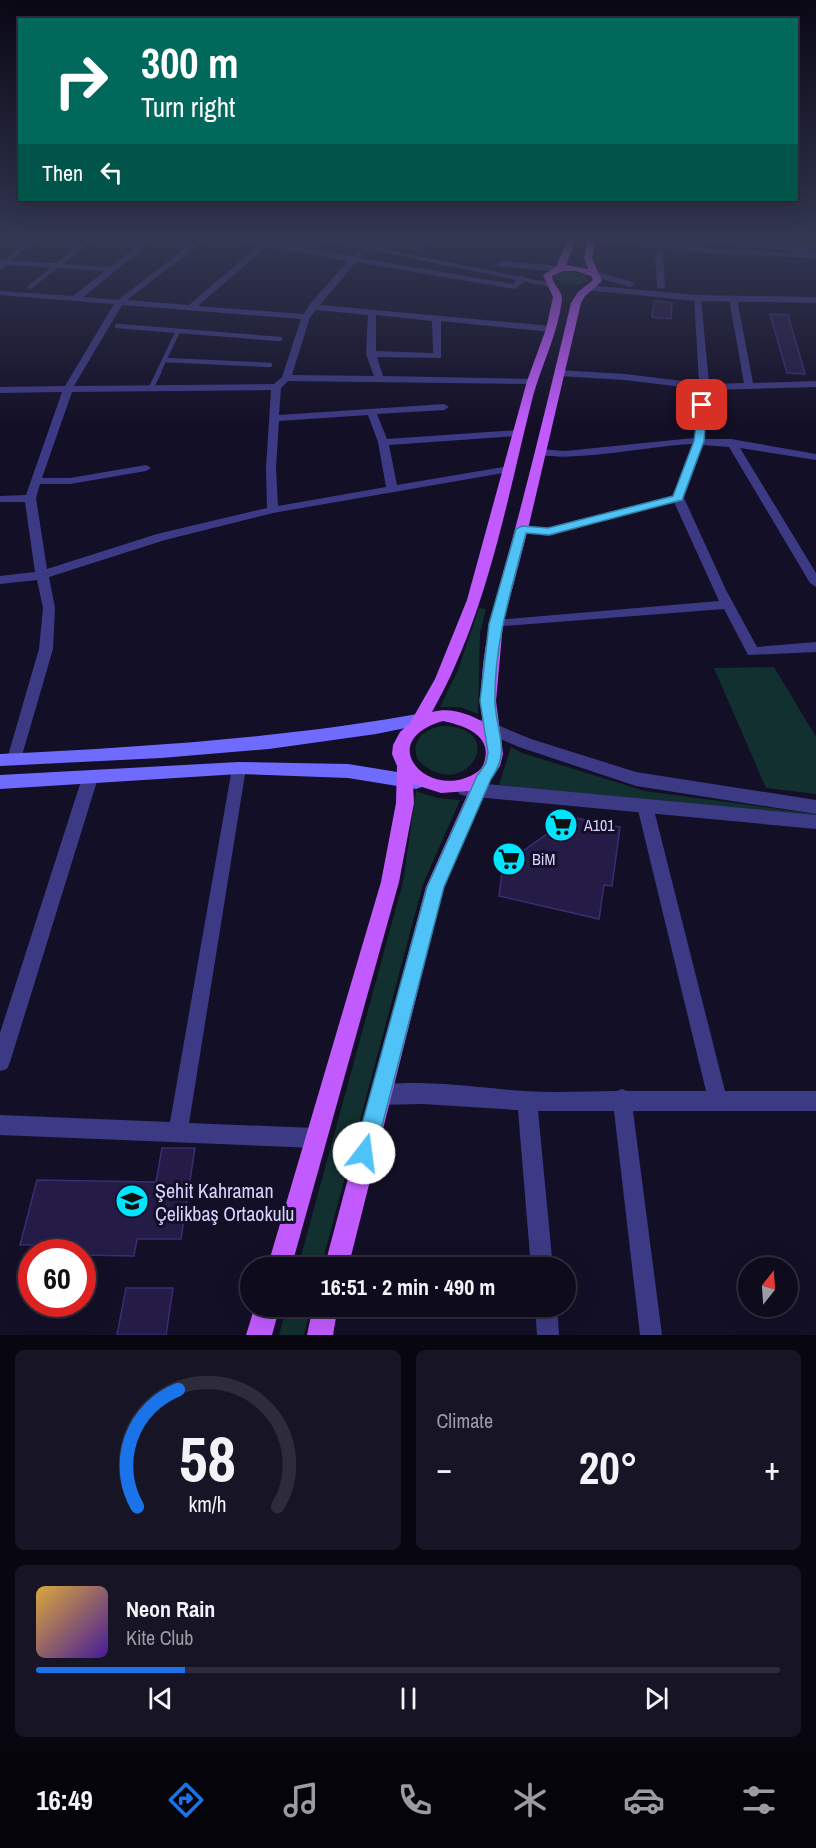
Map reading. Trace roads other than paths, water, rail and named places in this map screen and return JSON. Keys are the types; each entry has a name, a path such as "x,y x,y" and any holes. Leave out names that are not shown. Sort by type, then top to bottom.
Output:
{"main road":[{"path":"282,1257 390,882 405,803 402,743 407,732 421,720 437,692 465,628 532,381 551,329 557,301"},
{"path":"339,1257 435,887 494,759 488,701 496,624 522,529 577,301"},
{"path":"7,760 270,744 351,733 443,715 459,716 473,722"},
{"path":"0,782 239,768 405,773 426,783 456,788"},
{"path":"260,1335 265,1317"},
{"path":"320,1335 324,1317"}],"street":[{"path":"110,301 306,317"},
{"path":"191,308 199,301"},
{"path":"0,390 276,387 286,378 306,317 317,301"},
{"path":"697,301 704,387 699,441 678,498 753,652 816,647"},
{"path":"733,301 749,386"},
{"path":"7,760 46,649 50,608 42,575 30,498 68,389 120,302"},
{"path":"312,308 551,329"},
{"path":"372,312 371,354 379,378"},
{"path":"371,354 438,356 436,318"},
{"path":"559,373 626,377 704,387 816,384"},
{"path":"286,378 532,381"},
{"path":"273,510 273,418 276,387"},
{"path":"273,418 444,407"},
{"path":"372,413 383,442 392,488"},
{"path":"383,442 518,433"},
{"path":"540,452 565,454 699,441 731,442 816,457"},
{"path":"731,442 816,583"},
{"path":"36,481 70,481 146,468"},
{"path":"0,580 42,575 161,537 273,510 509,469"},
{"path":"0,499 30,498"},
{"path":"522,529 549,532 678,498"},
{"path":"496,624 728,604"},
{"path":"473,722 492,735 525,743 636,779 816,807"},
{"path":"178,1132 239,768"},
{"path":"0,1062 90,778"},
{"path":"456,788 481,783 645,806 816,822"},
{"path":"645,806 718,1102"},
{"path":"380,1095 422,1094 527,1101 622,1099 718,1102 816,1101"},
{"path":"622,1099 651,1335"},
{"path":"527,1101 541,1257"},
{"path":"0,1125 315,1138"},
{"path":"547,1317 548,1335"}],"lane":[{"path":"117,326 280,339"},
{"path":"151,388 178,331"},
{"path":"164,360 270,365"}],"place":[{"name":"A101","path":"561,825"},
{"name":"BiM","path":"509,859"},
{"name":"Şehit Kahraman Çelikbaş Ortaokulu","path":"132,1201"}]}
